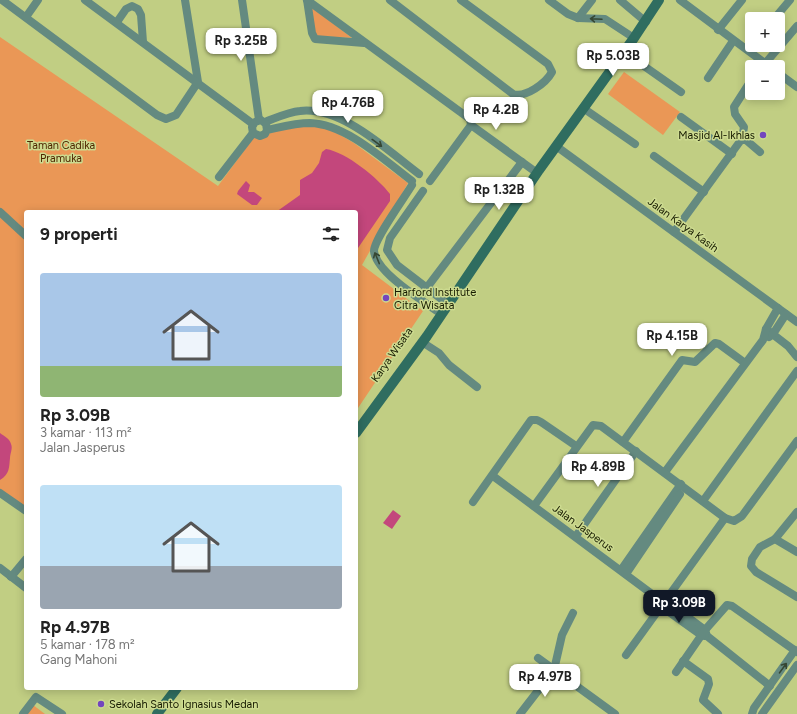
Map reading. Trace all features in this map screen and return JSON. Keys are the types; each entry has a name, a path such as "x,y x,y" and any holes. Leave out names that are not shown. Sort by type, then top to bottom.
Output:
{"street":[{"path":"2,0 162,118 172,118 176,115 198,82 184,0"},
{"path":"26,17 38,0"},
{"path":"85,0 198,82 261,124 309,123 330,127 350,136 412,183 418,190 423,191"},
{"path":"244,0 262,136 253,133"},
{"path":"307,0 312,33 315,39 364,43"},
{"path":"307,0 364,43 465,114 470,119 471,125 533,170"},
{"path":"390,0 513,94 524,94 547,79 552,72 548,64 461,0"},
{"path":"358,430 422,342 556,146 624,52 632,37 605,19 578,18 568,14 549,0"},
{"path":"578,18 592,0"},
{"path":"620,0 643,20 659,0"},
{"name":"Karya Wisata","path":"358,423 444,301 533,170 632,37 643,20 652,0"},
{"path":"680,0 733,41 745,46"},
{"path":"718,30 742,0"},
{"path":"780,12 790,0"},
{"path":"117,22 129,7 136,7 141,15 143,42"},
{"path":"771,60 797,26"},
{"path":"708,78 733,41"},
{"path":"624,52 680,92"},
{"path":"754,52 761,60"},
{"path":"785,78 797,86"},
{"path":"674,232 742,139 744,127 735,114 734,107 745,90"},
{"path":"583,108 635,144"},
{"path":"220,177 261,124 290,113 308,110 326,113 356,127 419,174"},
{"path":"681,117 732,154"},
{"path":"444,301 397,265 387,250 387,242 423,191 429,186 430,181 471,125"},
{"path":"350,136 356,127"},
{"path":"742,139 746,140 760,152"},
{"name":"Jalan Karya Kasih","path":"556,146 797,322"},
{"path":"654,156 704,192"},
{"path":"419,298 522,162"},
{"path":"430,181 425,174 415,176 375,245 374,251 381,267 437,311"},
{"path":"0,212 24,234"},
{"path":"390,275 397,265"},
{"path":"665,472 763,340 766,329 778,308"},
{"path":"763,340 774,334 786,314"},
{"path":"766,329 788,346 797,356"},
{"path":"422,342 439,353 449,365 477,387"},
{"path":"623,442 682,360 695,362 715,343 719,344 745,363"},
{"path":"703,501 797,371"},
{"path":"473,502 529,423 534,419 541,422 576,446"},
{"path":"534,506 588,428 595,424 601,426 636,451 726,518 734,521 742,516 797,441"},
{"path":"576,536 636,451"},
{"name":"Jalan Jasperus","path":"492,476 576,536 770,686"},
{"path":"623,572 683,486"},
{"path":"0,493 24,510"},
{"path":"797,512 775,539 760,547 752,559 750,566 756,572 797,597"},
{"path":"626,655 662,603 726,518"},
{"path":"775,539 797,552"},
{"path":"11,577 24,561"},
{"path":"0,568 24,587"},
{"path":"676,672 726,606 730,605 796,651 753,711 761,714 797,666"},
{"path":"520,714 554,670 562,635 573,613"},
{"path":"538,658 613,713"},
{"path":"683,661 708,679 709,684 702,700 718,714"},
{"path":"153,714 171,690"},
{"path":"157,714 175,690"},
{"path":"23,714 36,698 62,714"}],"green space":[{"path":"310,6 352,38 316,36"},
{"name":"Taman Cadika Pramuka","path":"0,37 218,186 254,137 296,126 321,127 337,133 354,143 408,183 362,265 423,311 358,408 358,210 24,210 24,514 0,496"},
{"path":"624,72 680,112 663,135 608,94"},
{"path":"33,705 45,714 26,714"}],"shaded area":[{"path":"326,149 334,151 352,160 378,181 390,194 390,201 358,248 358,210 279,210 300,195 300,180 312,173 319,163 322,152"},
{"path":"246,181 250,185 248,192 254,192 262,198 257,205 252,205 237,194"},
{"path":"0,433 7,438 12,448 8,470 6,475 0,480"},
{"path":"393,510 401,516 392,529 383,523"}],"place":[{"name":"Masjid Al-Ikhlas","path":"763,135"},
{"name":"Harford Institute Citra Wisata","path":"386,298"},
{"name":"Sekolah Santo Ignasius Medan","path":"101,704"}]}
